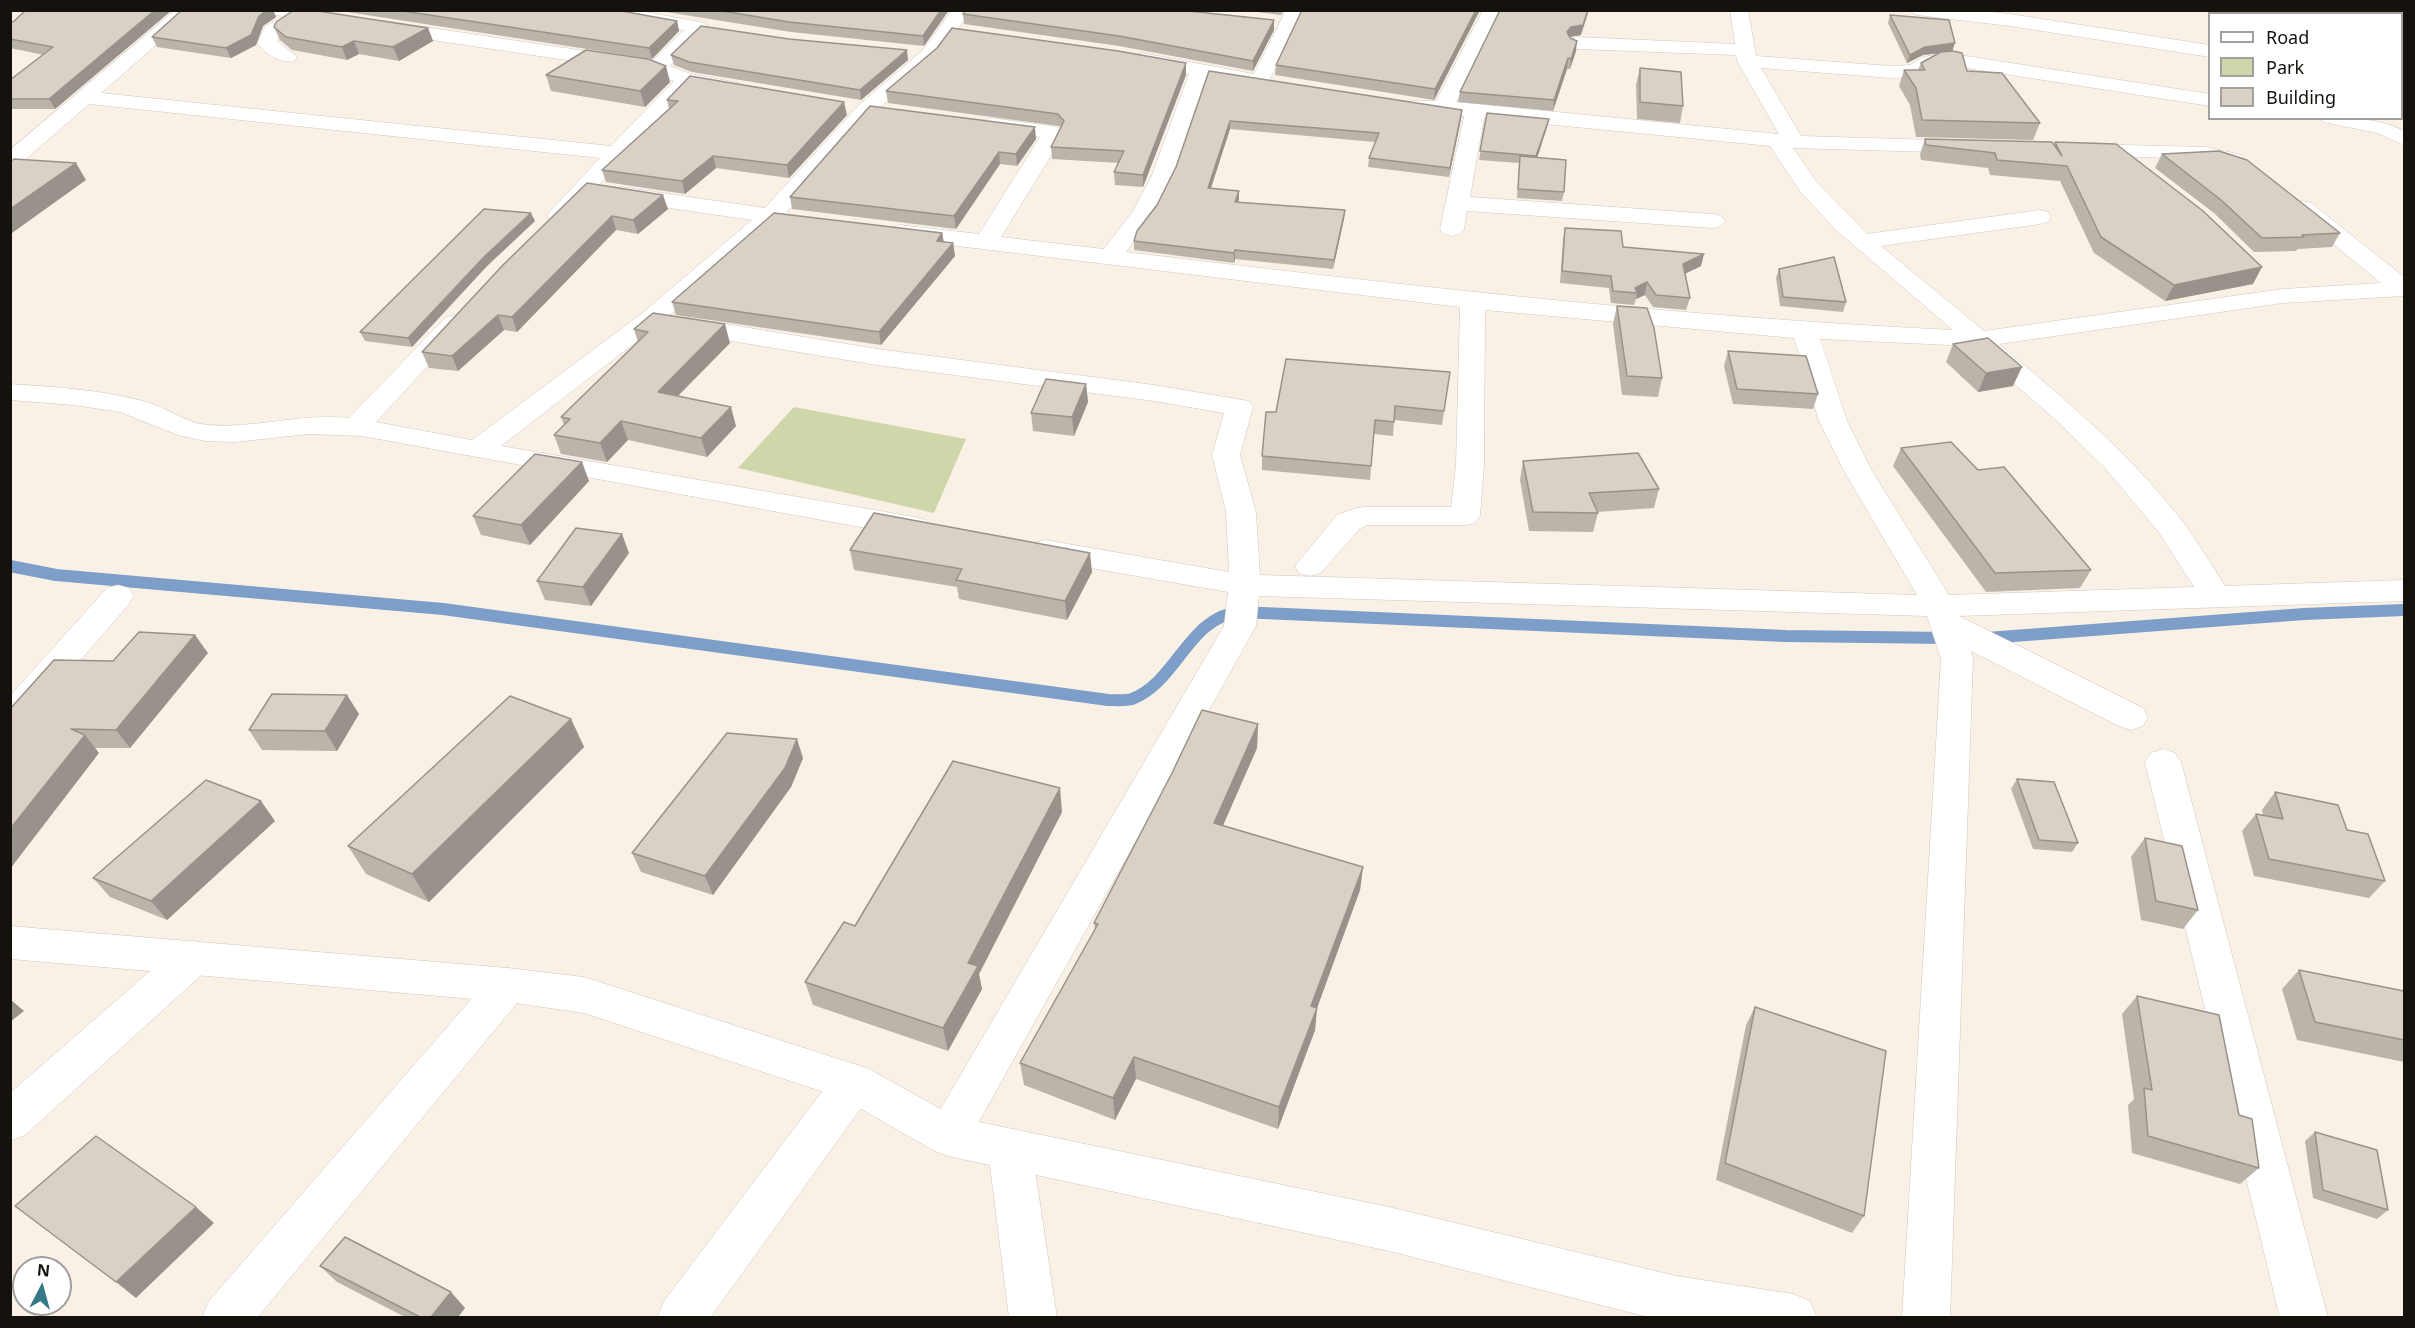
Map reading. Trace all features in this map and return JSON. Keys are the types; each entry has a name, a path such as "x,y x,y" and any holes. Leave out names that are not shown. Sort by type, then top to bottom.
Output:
{"street":[{"path":"10,161 20,145 86,98 187,10"},
{"path":"276,10 657,68 687,79 754,90"},
{"path":"602,10 721,30"},
{"path":"477,450 649,320 771,216 866,109 930,54 962,10"},
{"path":"1442,109 1492,10"},
{"path":"1739,10 1746,56 1785,142 1808,185 1864,241 2075,423 2159,512 2182,542 2216,597"},
{"path":"1917,10 2010,20 2208,51"},
{"path":"286,57 267,43 272,32 298,14"},
{"path":"1265,21 1291,17"},
{"path":"1260,81 1291,17"},
{"path":"657,68 698,27"},
{"path":"946,30 969,34"},
{"path":"1577,43 1746,56 1897,72 1914,70 1930,61 1947,59 2208,100"},
{"path":"907,52 930,54"},
{"path":"1119,54 1282,85"},
{"path":"1110,257 1144,213 1163,175 1200,69"},
{"path":"546,227 586,189 615,153 687,79"},
{"path":"86,98 615,153"},
{"path":"1396,102 1442,109 1785,142 1984,147"},
{"path":"844,105 889,111"},
{"path":"1452,229 1475,112"},
{"path":"2341,120 2383,128 2404,139"},
{"path":"971,122 1052,132 1048,143 986,242"},
{"path":"2056,149 2206,153 2225,156 2251,168"},
{"path":"2115,150 2144,172"},
{"path":"586,189 805,220"},
{"path":"2286,194 2404,289"},
{"path":"1457,203 1713,221"},
{"path":"1864,241 2040,217"},
{"path":"873,228 1473,301 1805,331 1978,339 2283,296 2404,289"},
{"path":"2260,273 2283,296"},
{"path":"1310,566 1348,522 1363,516 1465,516 1470,465 1473,301"},
{"path":"355,428 465,311"},
{"path":"649,320 877,357 1154,393 1239,407 1226,455 1240,512 1243,604 948,1136"},
{"path":"1805,331 1833,421 1948,630 1926,1317"},
{"path":"10,392 117,402 146,410 183,428 204,433 233,434 290,426 324,425 355,428 938,531"},
{"path":"1020,545 1243,604 1948,630 2216,597 2404,591"},
{"path":"10,719 118,596"},
{"path":"1948,630 2131,717"},
{"path":"2163,762 2304,1317"},
{"path":"10,942 508,985 584,995 854,1083 948,1136 1389,1229 1674,1309 1794,1317"},
{"path":"10,1120 193,958"},
{"path":"226,1317 508,985"},
{"path":"681,1317 854,1083"},
{"path":"1010,1150 1033,1317"}],"green space":[{"path":"794,407 966,439 934,513 738,468"}],"building":[{"path":"26,10 155,10 49,99 10,99 10,80 53,47 10,39 10,22"},
{"path":"182,10 267,10 259,16 251,35 226,48 152,37"},
{"path":"294,10 311,10 428,28 393,47 354,41 342,47 286,37 274,27 276,22"},
{"path":"396,10 616,10 677,21 649,48"},
{"path":"716,10 941,10 923,36 789,22"},
{"path":"965,10 1179,10 1274,20 1253,61 1119,36 963,14"},
{"path":"1302,10 1476,10 1435,89 1276,65"},
{"path":"1500,10 1588,10 1583,25 1571,27 1567,32 1570,38 1577,41 1571,59 1568,58 1554,100 1460,92"},
{"path":"1890,15 1949,20 1955,43 1925,47 1910,55"},
{"path":"701,26 789,39 907,50 860,90 689,62 671,55"},
{"path":"952,28 1118,51 1186,63 1143,175 1114,172 1124,151 1051,147 1064,121 1058,114 886,91 937,48"},
{"path":"586,50 648,59 666,66 640,91 546,75"},
{"path":"1941,52 1962,53 1967,71 2002,73 2040,123 1922,120 1916,88 1904,70 1925,70 1921,63"},
{"path":"1640,68 1681,72 1683,106 1640,102"},
{"path":"1209,71 1462,110 1450,168 1369,158 1379,133 1230,121 1208,188 1239,191 1235,202 1345,210 1334,260 1235,250 1234,253 1134,241 1137,231 1157,205 1176,167"},
{"path":"690,76 844,102 787,165 713,156 682,181 602,170 678,101 667,100"},
{"path":"870,106 1035,127 1016,154 999,152 954,216 790,197"},
{"path":"1487,113 1549,119 1536,156 1480,151"},
{"path":"1925,139 2052,142 2062,156 2055,142 2116,144 2203,211 2262,267 2174,285 2101,237 2067,166 1997,160 1995,153 1926,145"},
{"path":"2219,151 2247,160 2340,233 2262,238 2221,200 2162,154"},
{"path":"1520,156 1566,160 1564,192 1518,189"},
{"path":"14,159 76,163 10,209 10,162"},
{"path":"587,183 663,195 633,220 612,216 512,317 498,315 452,356 422,352 503,265"},
{"path":"484,209 531,213 484,257 408,338 360,332"},
{"path":"774,213 942,233 937,241 953,243 879,332 672,302"},
{"path":"1565,228 1621,231 1623,247 1704,254 1683,264 1690,298 1656,295 1647,282 1635,288 1637,293 1613,291 1611,276 1562,271"},
{"path":"1834,257 1846,302 1783,297 1779,269"},
{"path":"1617,306 1647,308 1654,328 1662,378 1627,376"},
{"path":"653,313 725,324 658,392 731,407 701,438 621,421 600,443 554,435 570,419 561,417 648,332 634,329"},
{"path":"1988,338 2022,367 1986,373 1953,344"},
{"path":"1728,351 1806,356 1818,394 1737,389"},
{"path":"1286,359 1450,372 1444,411 1395,406 1394,422 1375,420 1371,466 1262,456 1266,412 1276,412"},
{"path":"1046,379 1086,384 1072,417 1031,413"},
{"path":"1951,442 1978,470 2004,467 2091,570 1995,573 1901,448"},
{"path":"1638,453 1659,489 1589,493 1598,513 1533,512 1523,461"},
{"path":"535,454 582,462 521,525 473,516"},
{"path":"874,513 1090,553 1065,601 956,580 962,569 850,550"},
{"path":"576,528 622,534 583,587 537,581"},
{"path":"139,632 195,635 116,730 71,729 85,735 10,829 10,709 54,660 113,661"},
{"path":"272,694 347,695 325,731 249,730"},
{"path":"510,696 571,719 412,874 348,846"},
{"path":"1202,710 1258,724 1214,823 1363,867 1311,1006 1317,1008 1279,1107 1134,1057 1113,1098 1020,1063 1098,924 1094,923"},
{"path":"727,733 797,739 785,768 705,876 632,853"},
{"path":"953,761 1060,788 968,963 978,966 943,1028 805,982 844,922 855,926"},
{"path":"2017,779 2054,782 2078,843 2039,840"},
{"path":"206,780 261,801 151,901 93,878"},
{"path":"2275,792 2338,805 2347,830 2368,834 2385,881 2269,859 2256,814 2283,819"},
{"path":"2145,838 2182,846 2198,910 2156,901"},
{"path":"2299,970 2404,991 2404,1040 2315,1022"},
{"path":"2137,996 2219,1015 2239,1115 2252,1119 2259,1168 2148,1136 2144,1088 2152,1090"},
{"path":"1755,1007 1886,1051 1864,1216 1725,1163"},
{"path":"2315,1132 2377,1150 2388,1210 2323,1190"},
{"path":"96,1136 196,1207 116,1282 15,1206"},
{"path":"345,1237 451,1292 431,1317 420,1317 320,1266"}],"waterway":[{"path":"10,566 56,575 443,609 1108,700 1132,699 1147,691 1208,625 1223,616 1240,612 1786,636 1948,638"},
{"path":"1987,638 2304,614 2404,610"}]}
